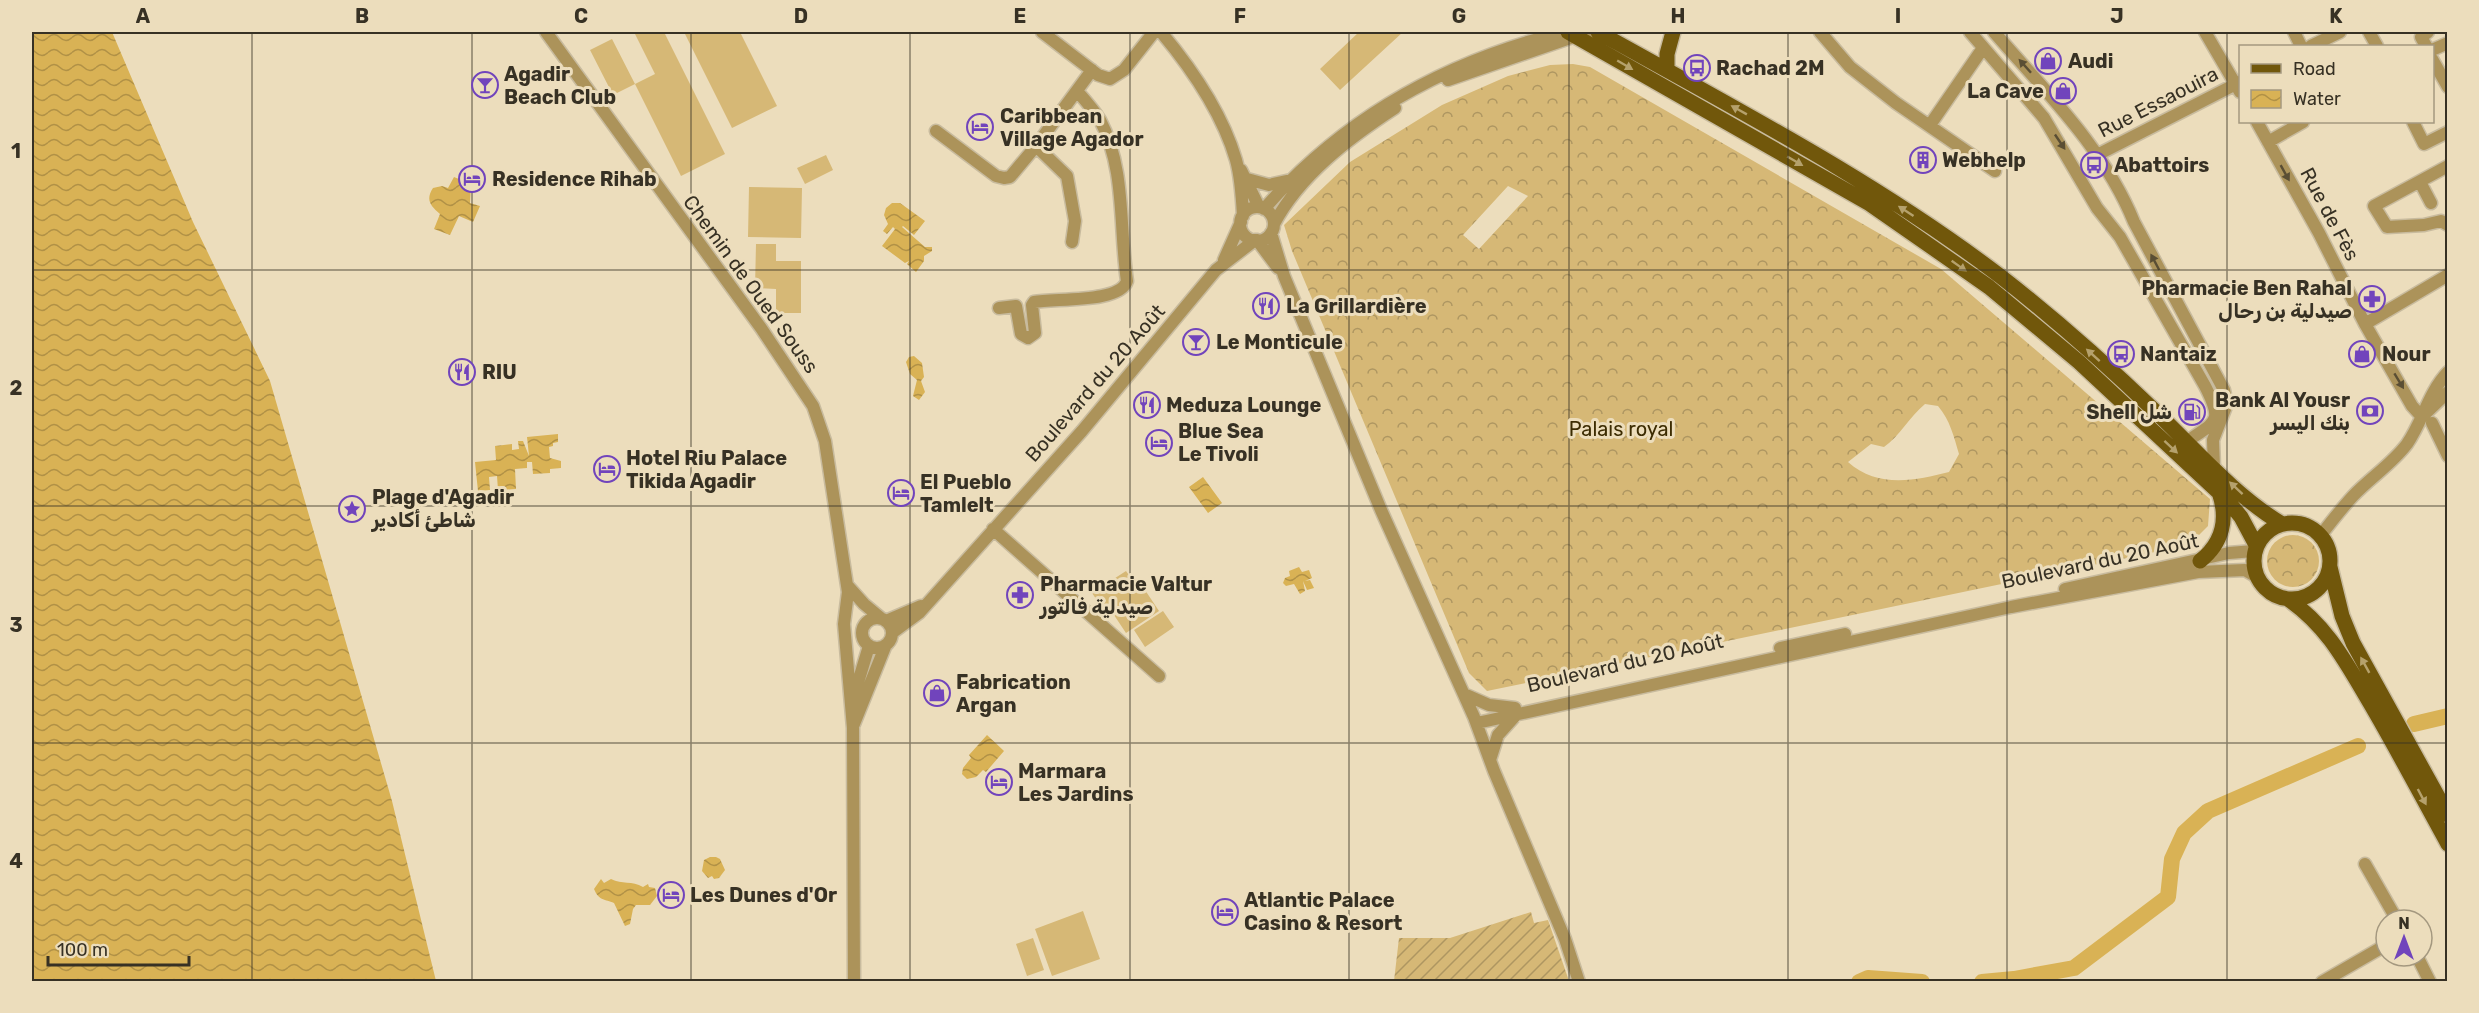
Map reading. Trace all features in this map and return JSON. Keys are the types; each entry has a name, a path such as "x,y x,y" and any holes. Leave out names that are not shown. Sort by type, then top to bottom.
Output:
{"main road":[{"path":"1667,70 1667,54 1673,32"},
{"path":"1599,33 1770,127 1910,213 1994,282 2089,351 2249,501 2282,524"},
{"path":"1571,34 1870,204 1994,282 2219,492 2241,517 2255,548"},
{"path":"2200,561 2214,546 2223,529 2223,504 2219,492"},
{"path":"2388,720 2332,641 2306,611 2288,599 2270,592 2257,578 2253,560 2255,548 2267,532 2282,524 2300,524 2321,536 2329,552 2330,567 2347,630 2448,844"},
{"path":"2288,599 2299,599 2310,595 2326,578 2330,567"},
{"path":"2403,747 2448,815"}],"street":[{"name":"Chemin de Oued Souss","path":"546,32 761,328 813,406 819,419 825,441 847,588 845,639 853,728 854,981"},
{"path":"1042,32 1104,78 1115,77 1124,70 1154,32"},
{"name":"Boulevard du 20 Août","path":"1161,32 1184,60 1213,106 1236,161 1262,208"},
{"path":"1820,32 1850,67 1896,103 1995,171"},
{"path":"1970,32 2044,118 2097,208 2120,237 2205,386 2215,405 2216,418 2214,423 2186,442"},
{"path":"1994,32 2038,80 2097,155 2127,206 2227,397 2227,406 2213,440 2214,468"},
{"path":"2205,32 2239,86"},
{"path":"2313,45 2340,32"},
{"path":"2426,45 2421,36 2428,32"},
{"path":"1284,276 1256,240 1244,234 1242,219 1250,209 1262,208 1317,155 1355,124 1432,79 1484,57 1546,37 1599,33"},
{"path":"1256,240 1265,238 1284,206 1315,171 1356,135 1396,107 1461,75 1563,42 1571,34"},
{"path":"2434,50 2448,43"},
{"path":"1930,125 1983,48"},
{"path":"2434,61 2446,79"},
{"path":"936,131 996,176 1010,177 1092,70"},
{"name":"Rue Essaouira","path":"2097,155 2239,86"},
{"path":"999,308 1016,306 1021,334 1028,338 1035,333 1032,305 1034,302 1103,296 1115,293 1126,286 1128,280 1118,178 1113,156 1101,122 1077,91"},
{"name":"Rue de Fès","path":"2258,123 2319,233 2365,324 2412,406 2427,420 2448,456"},
{"path":"2268,142 2301,123"},
{"path":"2414,123 2424,144 2448,132"},
{"path":"1036,146 1067,176 1075,221 1072,242"},
{"name":"Boulevard du 20 Août","path":"892,633 912,620 1103,407 1220,266 1234,241 1242,219 1241,183 1236,161"},
{"path":"2445,221 2387,228 2374,207 2448,166"},
{"path":"1247,179 1269,184 1292,180"},
{"path":"2420,182 2431,203"},
{"path":"1262,208 1271,214 1272,229 1284,276 1381,510 1476,720 1490,760 1565,939 1579,981"},
{"name":"Boulevard du 20 Août","path":"1220,266 1256,240"},
{"path":"2365,324 2448,276"},
{"path":"2427,420 2429,397 2448,372"},
{"path":"2321,536 2354,495 2401,452 2448,392"},
{"path":"993,529 1159,676"},
{"name":"Boulevard du 20 Août","path":"1476,720 1818,640 2255,548"},
{"name":"Boulevard du 20 Août","path":"1516,711 2011,607 2187,574 2234,569 2245,570 2257,578"},
{"name":"Chemin de Oued Souss","path":"847,588 859,610 863,631"},
{"path":"847,588 884,620 892,633 891,641 885,647 853,728"},
{"name":"Boulevard du 20 Août","path":"884,620 925,604"},
{"path":"884,620 870,620 863,631 863,639 869,646 885,647"},
{"path":"851,707 869,646"},
{"path":"1464,694 1489,705 1516,711 1498,735 1490,760"},
{"path":"2365,864 2390,908"},
{"path":"2322,981 2374,952"}],"green space":[{"path":"634,32 664,32 725,154 681,176 635,84 655,74"},
{"path":"684,32 740,32 777,106 732,128"},
{"path":"1359,32 1403,32 1340,90 1320,69"},
{"path":"612,39 635,84 613,95 590,50"},
{"name":"Palais royal","path":"1573,64 1590,67 1941,269 2210,499 2208,526 2189,545 1487,691 1469,673 1292,251 1284,225 1350,162 1442,105 1508,76 1550,65","holes":["1508,186 1528,196 1479,249 1463,235","1925,404 1938,406 1946,417 1953,435 1959,454 1949,472 1909,480 1883,479 1871,476 1848,462 1871,444 1884,447"]},
{"path":"826,155 833,170 805,184 797,168"},
{"path":"749,187 802,188 801,238 748,237"},
{"path":"756,244 776,244 776,261 801,261 801,313 776,313 776,289 755,288"},
{"path":"2293,535 2303,537 2311,543 2317,551 2319,561 2317,571 2311,579 2303,585 2293,587 2283,585 2275,579 2269,571 2267,561 2269,551 2275,543 2283,537"},
{"path":"1126,571 1141,592 1145,590 1159,611 1126,633 1112,612 1107,615 1092,593"},
{"path":"1163,611 1174,627 1145,647 1134,630"},
{"path":"1083,911 1100,959 1052,976 1035,929"},
{"path":"1531,912 1534,923 1548,920 1569,981 1394,981 1399,938 1450,938"},
{"path":"1033,938 1044,970 1027,976 1016,944"}],"water":[{"path":"32,32 112,32 193,222 270,381 392,801 436,981 32,981"},
{"path":"454,177 471,184 470,203 480,206 473,222 459,216 450,235 434,229 440,214 432,205 429,196 433,188 442,186 448,188"},
{"path":"892,203 900,203 925,221 914,235 902,227 925,247 932,247 932,251 924,256 924,261 916,272 907,264 909,261 905,263 882,246 895,229 893,227 887,234 883,231 888,224 884,215 886,208"},
{"path":"914,356 922,363 924,377 921,381 925,392 919,400 913,396 917,380 910,374 906,362 909,357"},
{"path":"558,434 558,442 549,447 550,458 561,461 561,468 550,469 550,473 533,474 532,462 527,462 527,468 515,469 516,489 498,490 497,476 489,477 490,490 478,491 475,462 496,460 495,446 512,444 512,450 519,449 518,441 523,441 529,456 527,437"},
{"path":"1203,477 1222,503 1208,513 1189,487"},
{"path":"1299,567 1302,572 1309,570 1312,578 1305,581 1310,580 1314,588 1307,590 1303,581 1305,591 1300,594 1294,584 1286,586 1283,583 1285,578 1290,576 1289,571"},
{"path":"987,735 1004,751 986,772 983,770 976,777 967,779 962,774 963,768 971,758 969,755"},
{"path":"710,857 720,859 725,870 719,878 714,879 712,876 708,878 702,871 704,860"},
{"path":"601,879 604,883 611,879 643,887 648,884 649,887 655,888 657,896 650,905 636,905 630,924 625,926 614,903 602,899 596,893 594,889"}],"waterway":[{"path":"2414,724 2448,716"},
{"path":"1982,982 2014,979 2074,968 2168,897 2172,859 2184,833 2208,811 2358,746"},
{"path":"1859,982 1868,978 1922,982"}],"place":[{"name":"Audi","path":"2048,61"},
{"name":"Rachad 2M","path":"1697,68"},
{"name":"Agadir Beach Club","path":"485,85"},
{"name":"La Cave","path":"2063,91"},
{"name":"Caribbean Village Agador","path":"980,127"},
{"name":"Webhelp","path":"1923,160"},
{"name":"Abattoirs","path":"2094,165"},
{"name":"Residence Rihab","path":"472,179"},
{"name":"Pharmacie Ben Rahal صيدلية بن رحال","path":"2372,299"},
{"name":"La Grillardière","path":"1266,306"},
{"name":"Le Monticule","path":"1196,342"},
{"name":"Nantaiz","path":"2121,354"},
{"name":"Nour","path":"2362,354"},
{"name":"RIU","path":"462,372"},
{"name":"Meduza Lounge","path":"1147,405"},
{"name":"Bank Al Yousr بنك اليسر","path":"2370,411"},
{"name":"Shell شل","path":"2192,412"},
{"name":"Blue Sea Le Tivoli","path":"1159,443"},
{"name":"Hotel Riu Palace Tikida Agadir","path":"607,469"},
{"name":"El Pueblo Tamlelt","path":"901,493"},
{"name":"Plage d'Agadir شاطئ أكادير","path":"352,509"},
{"name":"Pharmacie Valtur صيدلية فالتور","path":"1020,595"},
{"name":"Fabrication Argan","path":"937,693"},
{"name":"Marmara Les Jardins","path":"999,782"},
{"name":"Les Dunes d'Or","path":"671,895"},
{"name":"Atlantic Palace Casino & Resort","path":"1225,912"}]}
